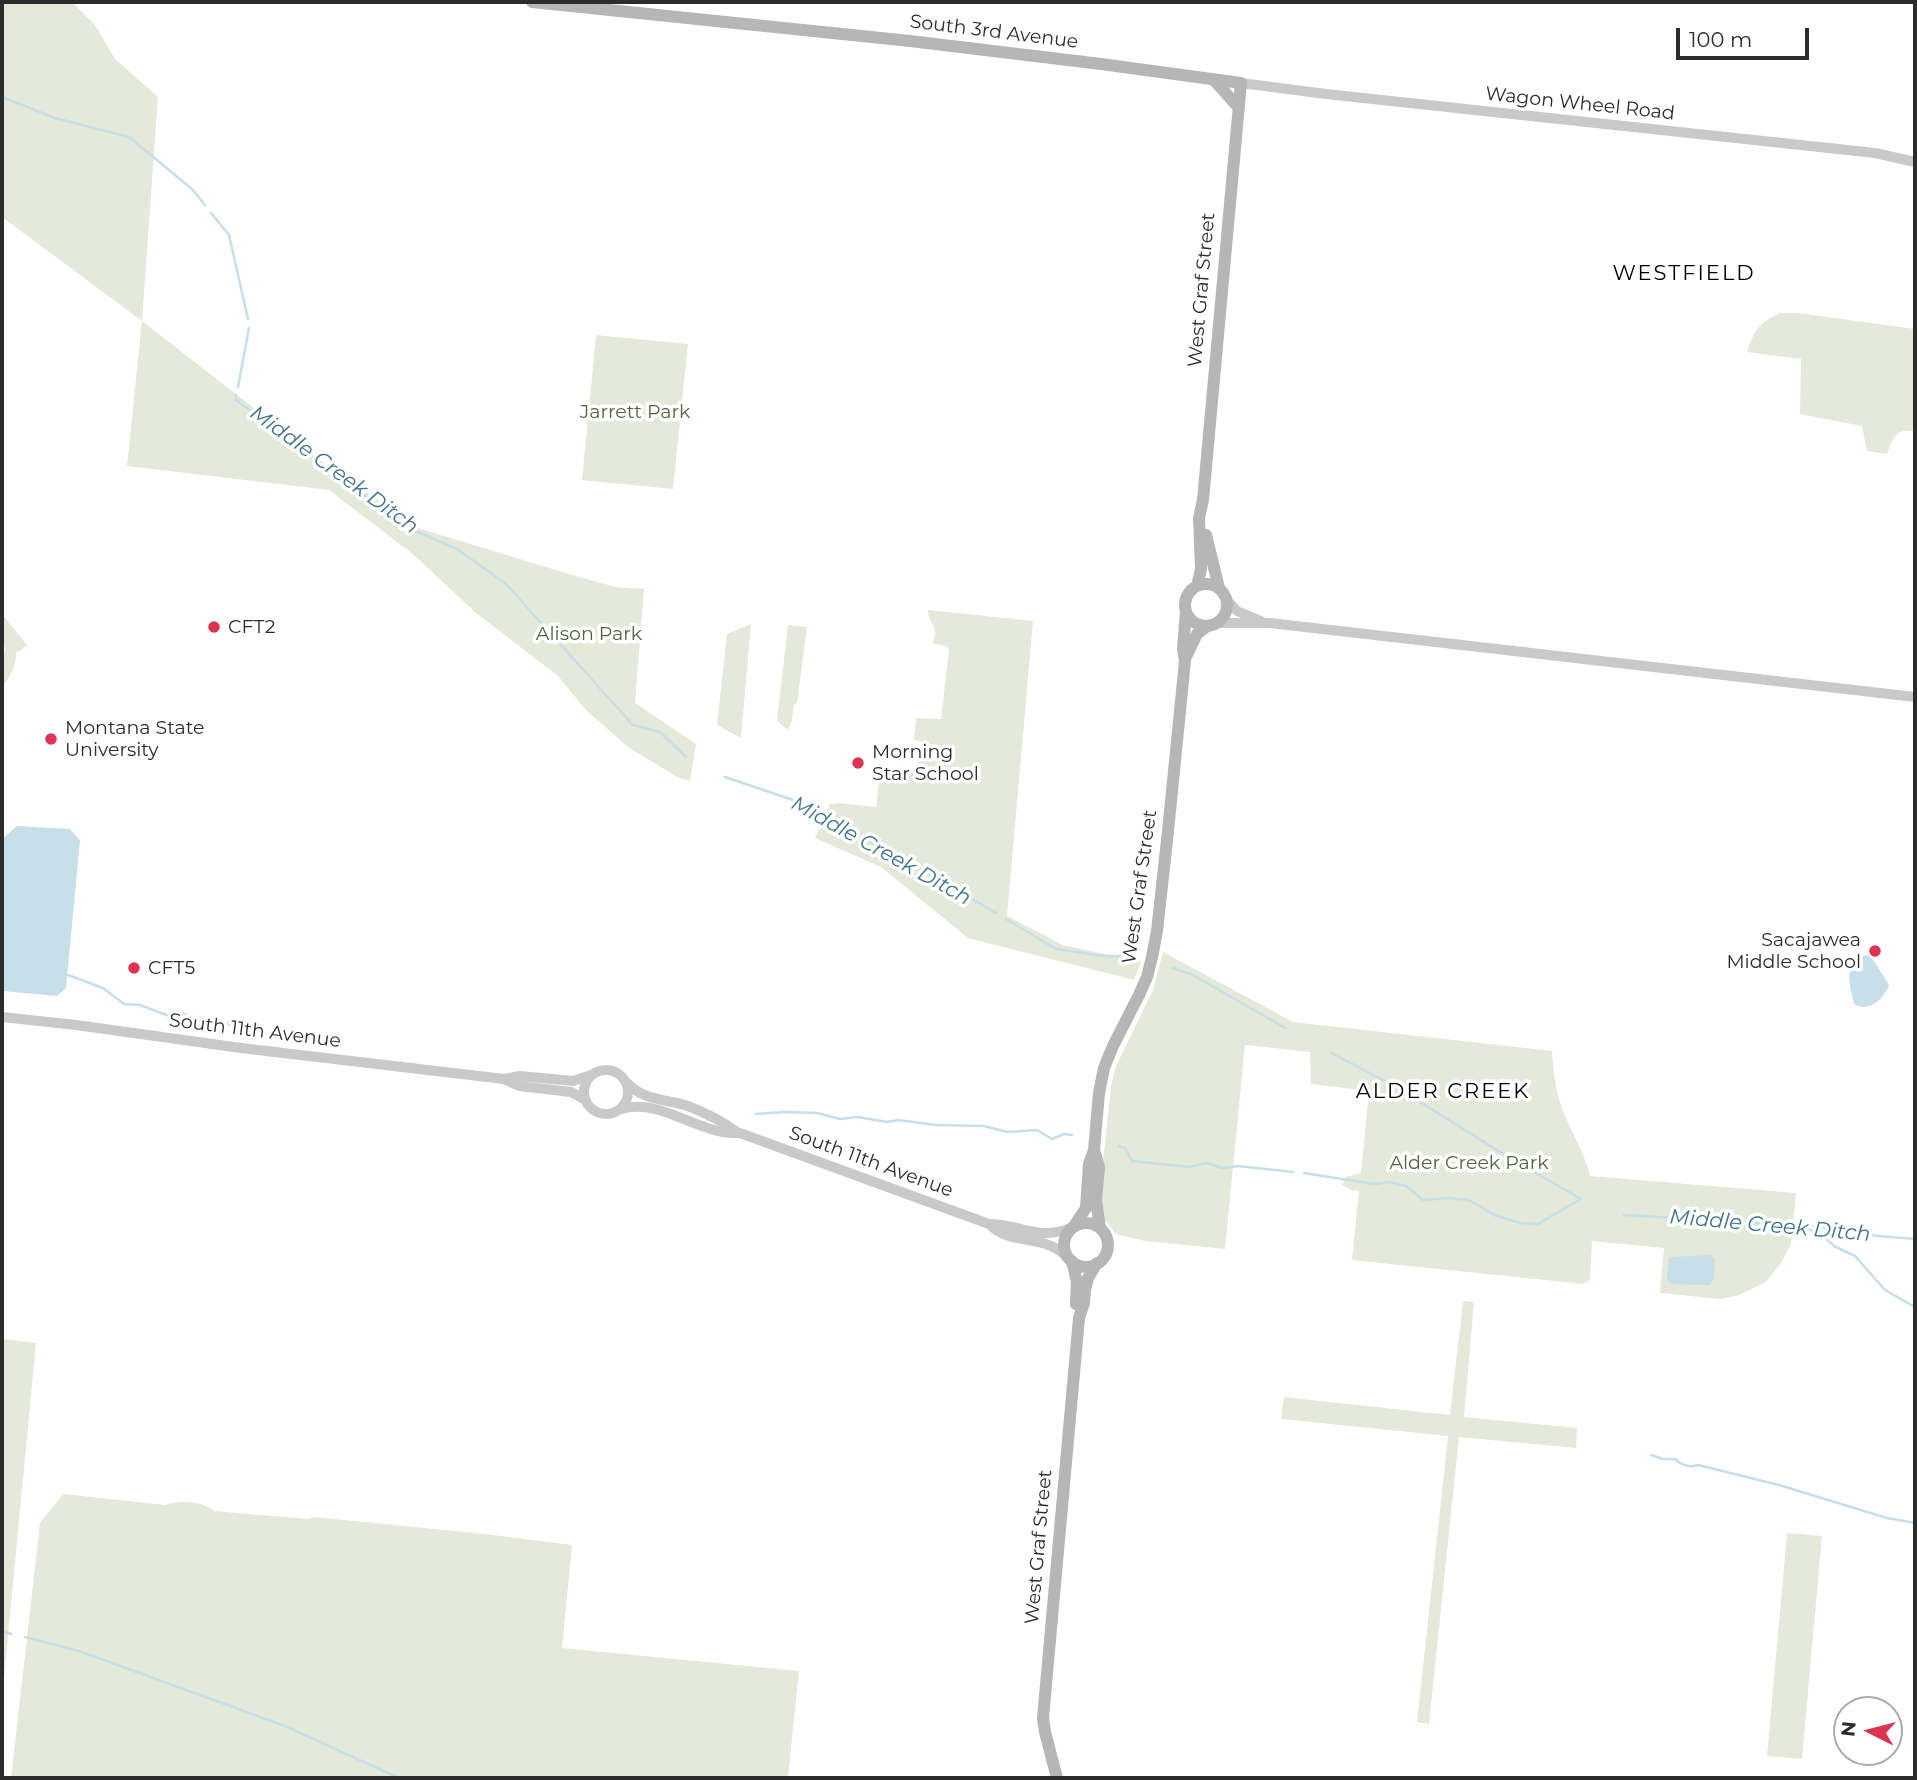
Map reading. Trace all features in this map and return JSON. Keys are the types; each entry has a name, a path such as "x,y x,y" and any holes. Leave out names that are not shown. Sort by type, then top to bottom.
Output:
{"main road":[{"name":"South 3rd Avenue","path":"532,2 909,41 1241,83"},
{"path":"1214,80 1239,108"},
{"name":"West Graf Street","path":"1197,586 1201,569 1199,519 1203,500 1241,83"},
{"name":"West Graf Street","path":"1203,500 1209,553 1219,588"},
{"path":"1208,584 1219,588 1227,600 1225,616 1212,625 1196,624 1186,611 1188,594 1197,586 1208,584"},
{"name":"West Graf Street","path":"1079,1318 1075,1269 1066,1253 1065,1239 1086,1208 1089,1164 1094,1150 1104,1068 1139,995 1152,957 1171,806 1185,661 1183,649 1186,611"},
{"name":"West Graf Street","path":"1185,661 1197,634 1212,625"},
{"name":"West Graf Street","path":"1057,1778 1044,1718 1079,1318 1088,1278 1104,1257 1108,1244 1100,1228 1096,1200 1099,1167 1094,1150"},
{"path":"1073,1227 1085,1223 1100,1228"},
{"path":"1071,1260 1081,1266 1097,1263"}],"street":[{"name":"Wagon Wheel Road","path":"1241,83 1875,153 1915,162"},
{"path":"1227,600 1244,615 1270,623"},
{"path":"1212,625 1270,623 1915,697"},
{"name":"South 11th Avenue","path":"2,1017 504,1079 520,1076 573,1081 591,1075"},
{"path":"601,1070 620,1073 627,1083 629,1094 625,1105 612,1114 600,1114 591,1108 586,1100 584,1090 591,1075 601,1070"},
{"name":"South 11th Avenue","path":"504,1079 519,1086 571,1092 586,1100"},
{"name":"South 11th Avenue","path":"627,1083 642,1094 687,1106 740,1133 989,1224 1003,1224 1042,1234 1062,1232 1073,1227"},
{"name":"South 11th Avenue","path":"621,1109 633,1106 651,1107 721,1132 740,1133"},
{"name":"South 11th Avenue","path":"989,1224 998,1233 1010,1238 1049,1245 1071,1260"}],"green space":[{"path":"2,2 72,2 95,25 115,59 158,97 142,321 2,217"},
{"path":"1780,313 1798,313 1915,329 1915,431 1903,431 1896,435 1887,454 1867,451 1862,426 1800,414 1801,359 1747,352 1758,328"},
{"name":"Alison Park","path":"142,321 336,472 421,529 616,587 644,589 635,703 696,744 690,781 677,777 628,747 586,710 558,676 476,613 414,555 329,490 127,466"},
{"name":"Jarrett Park","path":"596,335 688,344 673,489 582,480"},
{"path":"928,610 1033,621 1007,916 1063,945 1141,962 1134,980 968,938 881,867 815,838 830,804 876,807 881,766 917,769 921,741 914,740 916,718 941,719 949,650 946,646 932,643 935,630"},
{"path":"2,614 27,645 16,651 13,670 2,687 5,649"},
{"path":"751,624 741,738 717,725 727,634"},
{"path":"788,625 807,627 797,703 794,704 788,730 777,721"},
{"name":"Alder Creek Park","path":"1163,952 1293,1022 1552,1051 1559,1098 1590,1176 1796,1193 1791,1244 1766,1282 1739,1295 1721,1299 1660,1293 1664,1248 1592,1241 1590,1280 1583,1284 1352,1260 1359,1191 1342,1185 1346,1177 1361,1173 1369,1091 1311,1084 1310,1052 1245,1045 1225,1249 1145,1241 1116,1234 1102,1216 1099,1200 1111,1086 1116,1066 1153,990"},
{"path":"1463,1301 1474,1302 1464,1417 1577,1428 1576,1448 1459,1437 1429,1724 1417,1722 1448,1436 1281,1419 1284,1397 1450,1415"},
{"path":"2,1339 36,1343 2,1699"},
{"path":"63,1494 165,1505 191,1502 214,1511 308,1519 314,1517 572,1545 562,1648 799,1671 788,1778 11,1778 40,1523"},
{"path":"1787,1533 1822,1536 1802,1759 1767,1756"}],"water":[{"path":"17,826 70,829 80,840 66,988 57,996 2,991 2,839"},
{"path":"1868,955 1889,985 1884,995 1865,1007 1854,1004 1849,974 1859,957"},
{"path":"1711,1255 1715,1260 1714,1278 1709,1285 1671,1284 1667,1280 1669,1257"}],"waterway":[{"name":"Middle Creek Ditch","path":"2,97 55,118 129,137 192,189 205,205"},
{"name":"Middle Creek Ditch","path":"211,213 229,235 248,319"},
{"name":"Middle Creek Ditch","path":"238,387 249,328"},
{"name":"Middle Creek Ditch","path":"236,395 236,400 411,529 457,549 506,584 633,725 660,732 686,757"},
{"name":"Middle Creek Ditch","path":"725,777 796,801 996,913"},
{"name":"Middle Creek Ditch","path":"1006,919 1056,949 1104,956 1130,956"},
{"name":"Middle Creek Ditch","path":"1173,968 1193,975 1285,1028"},
{"path":"68,975 103,988 124,1004 140,1005 169,1016 181,1012 195,1021 211,1018 232,1025"},
{"name":"Middle Creek Ditch","path":"1304,1173 1374,1184 1390,1182 1406,1186 1423,1200 1469,1200 1494,1215 1520,1223 1538,1224 1581,1199 1393,1085 1331,1053"},
{"path":"756,1114 817,1113 840,1119 858,1117 887,1122 898,1120 936,1125 984,1126 1007,1132 1037,1130 1052,1139 1064,1134 1072,1135"},
{"path":"1119,1146 1125,1148 1132,1161 1189,1167 1207,1163 1222,1168 1238,1166 1293,1172"},
{"name":"Middle Creek Ditch","path":"1624,1215 1815,1226 1915,1239"},
{"path":"1803,1226 1855,1256 1885,1290 1915,1307"},
{"path":"1651,1455 1779,1485 1887,1518 1915,1523"},
{"path":"2,1631 11,1634"},
{"path":"25,1637 79,1651 285,1726 399,1778"}],"place":[{"name":"CFT2","path":"214,627"},
{"name":"Montana State University","path":"51,739"},
{"name":"Morning Star School","path":"858,763"},
{"name":"Sacajawea Middle School","path":"1875,951"},
{"name":"CFT5","path":"134,968"}],"district":[{"name":"WESTFIELD","path":"1684,274"},
{"name":"ALDER CREEK","path":"1443,1092"}]}
